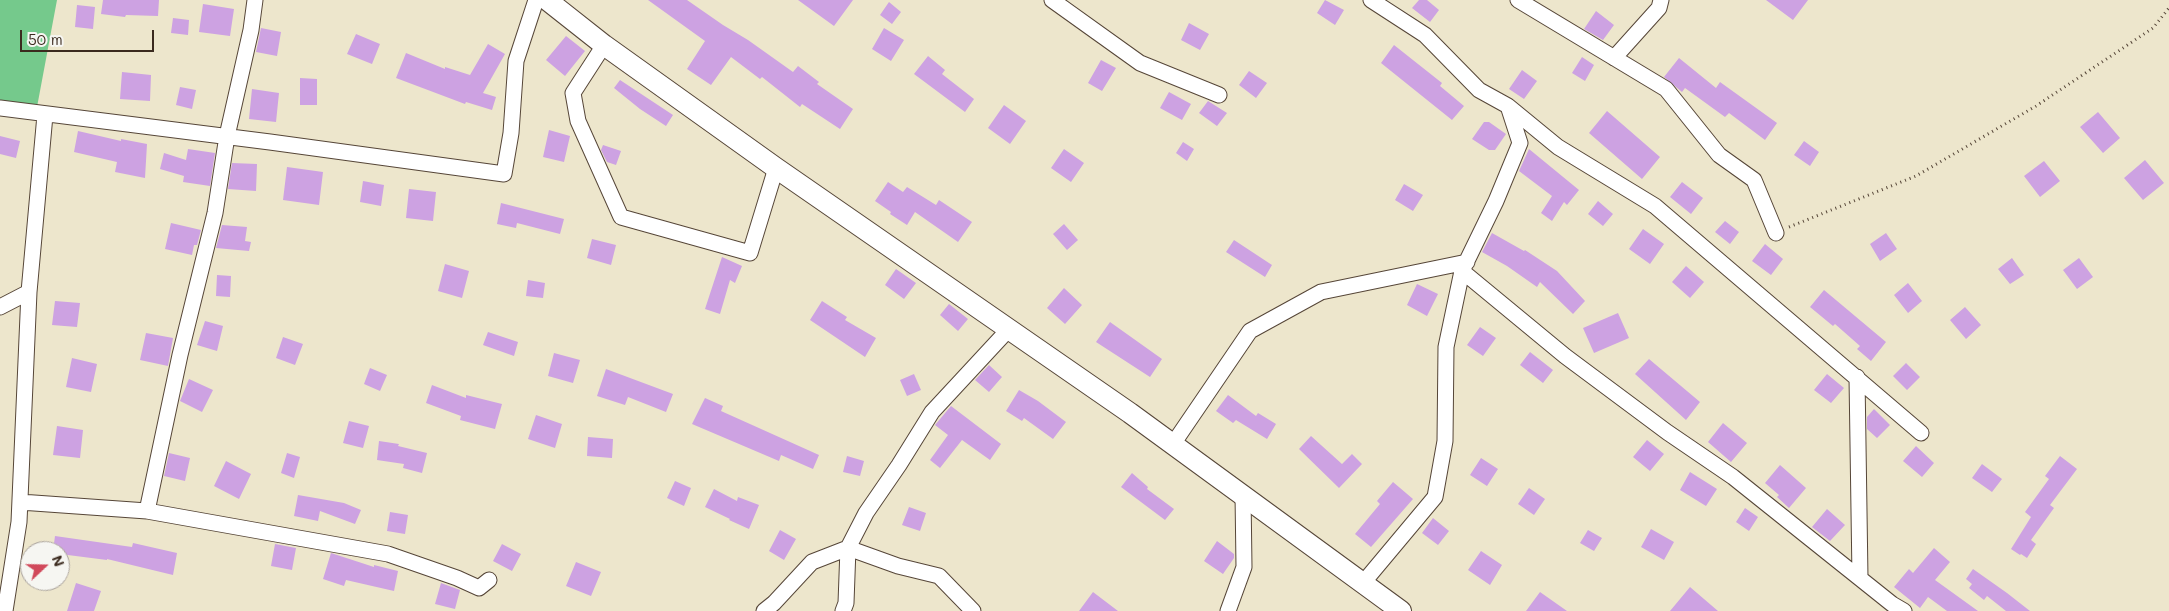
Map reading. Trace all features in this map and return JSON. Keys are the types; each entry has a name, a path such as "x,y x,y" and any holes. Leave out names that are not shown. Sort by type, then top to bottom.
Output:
{"street":[{"path":"147,510 180,355 216,213 227,136 251,30 255,0"},
{"path":"0,108 227,136 504,174 511,133 516,61 536,0"},
{"path":"547,0 604,45 776,168 1173,444 1401,611"},
{"path":"1052,0 1140,63 1219,95"},
{"path":"1371,0 1425,35 1479,90 1508,106 1558,148 1655,206 1921,433"},
{"path":"1518,0 1666,89 1719,155 1754,180 1776,233"},
{"path":"1614,58 1659,8 1661,0"},
{"path":"604,45 573,93 578,121 621,217 750,253 776,168"},
{"path":"1363,582 1435,497 1445,441 1446,347 1465,266 1496,201 1520,143 1508,106"},
{"path":"5,611 19,522 29,292 45,115"},
{"path":"1173,444 1250,331 1321,292 1465,266"},
{"path":"1465,266 1565,356 1667,432 1733,477 1892,604 1904,611"},
{"path":"0,307 29,292"},
{"path":"843,611 846,603 848,548 866,513 932,412 1009,329"},
{"path":"1857,377 1860,578"},
{"path":"1228,611 1244,567 1243,494"},
{"path":"20,502 147,510 388,554 479,588 489,580"},
{"path":"764,611 774,603 812,562 848,548 898,566 939,576 973,611"}],"path":[{"path":"1776,233 1916,176 2036,106 2107,60 2153,28 2169,8"}],"green space":[{"path":"0,0 57,0 37,107 0,102"}],"building":[{"path":"103,0 159,0 158,16 126,15 125,17 101,14"},
{"path":"648,0 687,0 793,72 798,66 819,82 817,84 853,109 840,129 802,104 800,107 762,77 760,79 731,57 711,85 687,69 705,41"},
{"path":"798,0 853,0 834,26"},
{"path":"1325,0 1344,10 1335,25 1317,13"},
{"path":"1419,0 1427,0 1439,10 1430,22 1412,8"},
{"path":"1766,0 1808,0 1793,20"},
{"path":"889,2 901,12 892,24 880,15"},
{"path":"203,4 234,9 230,36 199,32"},
{"path":"77,5 95,7 93,29 75,27"},
{"path":"1596,11 1614,25 1603,40 1584,29"},
{"path":"173,18 189,20 188,35 171,33"},
{"path":"1189,23 1209,34 1200,50 1181,40"},
{"path":"261,28 281,32 277,56 256,52"},
{"path":"884,28 904,40 891,61 872,49"},
{"path":"356,34 380,44 372,64 347,54"},
{"path":"566,36 585,51 565,76 546,60"},
{"path":"488,44 505,54 483,93 496,97 492,110 466,102 465,104 396,78 406,53 445,69 445,67 470,75"},
{"path":"1394,45 1442,83 1440,86 1464,106 1452,120 1381,63"},
{"path":"928,56 945,70 942,74 974,99 965,112 914,74"},
{"path":"1582,57 1594,65 1585,81 1572,73"},
{"path":"1679,58 1716,88 1720,82 1777,123 1765,140 1729,113 1725,117 1685,88 1682,92 1664,77"},
{"path":"1101,60 1116,68 1102,91 1088,83"},
{"path":"1522,70 1537,81 1524,99 1509,89"},
{"path":"1249,71 1267,83 1256,98 1239,85"},
{"path":"122,72 151,75 150,101 120,99"},
{"path":"300,78 317,79 317,105 300,105"},
{"path":"620,80 673,115 666,126 640,109 614,88"},
{"path":"180,87 196,90 192,109 176,105"},
{"path":"252,89 279,93 276,122 249,119"},
{"path":"1169,92 1191,104 1182,120 1160,108"},
{"path":"1208,101 1227,113 1217,126 1199,113"},
{"path":"1004,105 1026,121 1010,144 988,128"},
{"path":"1607,111 1660,157 1642,179 1589,133"},
{"path":"2098,112 2120,138 2103,153 2080,127"},
{"path":"1484,122 1489,122 1506,134 1495,150 1489,150 1472,139"},
{"path":"549,130 570,136 564,162 543,157"},
{"path":"78,131 121,141 121,139 147,144 145,178 115,172 117,162 74,152"},
{"path":"0,136 20,141 16,158 0,154"},
{"path":"1804,141 1819,152 1810,166 1794,155"},
{"path":"1183,142 1194,149 1187,161 1176,153"},
{"path":"603,145 621,151 616,165 607,162 601,150"},
{"path":"188,149 215,153 210,186 183,182 184,176 160,169 164,153 186,160"},
{"path":"1064,149 1084,163 1071,182 1051,168"},
{"path":"1529,149 1579,190 1567,205 1564,202 1552,221 1541,213 1552,196 1519,171"},
{"path":"2145,160 2164,183 2143,200 2124,178"},
{"path":"2044,161 2060,181 2040,197 2024,176"},
{"path":"232,163 257,164 256,191 228,189"},
{"path":"287,167 323,172 319,205 283,200"},
{"path":"363,181 384,185 381,206 360,202"},
{"path":"888,182 903,192 907,187 936,205 939,200 972,222 958,242 915,212 907,225 875,201"},
{"path":"1682,182 1703,198 1691,214 1670,197"},
{"path":"1404,184 1423,195 1413,211 1395,200"},
{"path":"409,189 436,192 433,221 406,218"},
{"path":"1598,201 1613,214 1603,226 1588,214"},
{"path":"501,203 564,219 560,234 517,223 516,228 497,224"},
{"path":"1725,221 1739,232 1730,244 1715,232"},
{"path":"171,223 201,230 197,245 194,245 192,255 165,249"},
{"path":"1064,224 1078,240 1067,250 1053,234"},
{"path":"222,225 247,227 245,241 251,242 249,251 216,248"},
{"path":"1643,229 1664,244 1650,264 1629,249"},
{"path":"1492,233 1525,250 1557,271 1585,301 1573,314 1540,282 1537,287 1507,266 1482,252"},
{"path":"1886,233 1897,249 1880,261 1870,244"},
{"path":"592,239 616,245 611,265 587,258"},
{"path":"1234,240 1272,265 1265,277 1226,252"},
{"path":"1765,244 1783,259 1771,275 1752,261"},
{"path":"722,257 742,266 735,283 730,280 720,314 705,309"},
{"path":"2012,258 2024,275 2010,284 1998,269"},
{"path":"2079,258 2093,277 2077,289 2063,270"},
{"path":"445,264 469,271 462,298 438,291"},
{"path":"1686,266 1704,282 1690,298 1672,282"},
{"path":"896,269 916,283 904,299 885,285"},
{"path":"217,275 231,276 230,297 216,296"},
{"path":"528,280 545,283 543,298 526,296"},
{"path":"1908,283 1922,301 1908,313 1894,295"},
{"path":"1417,284 1438,294 1427,316 1407,305"},
{"path":"1064,288 1082,305 1065,324 1047,308"},
{"path":"1824,290 1886,342 1871,361 1857,349 1860,346 1835,324 1833,326 1810,307"},
{"path":"55,301 80,303 77,327 52,325"},
{"path":"822,301 847,317 845,320 876,338 865,357 810,320"},
{"path":"949,304 968,319 958,331 940,315"},
{"path":"1965,307 1981,325 1966,339 1950,320"},
{"path":"1618,313 1629,338 1594,353 1583,328"},
{"path":"205,321 223,326 217,351 197,345"},
{"path":"1110,322 1162,359 1150,377 1096,342"},
{"path":"1480,327 1496,338 1483,356 1467,345"},
{"path":"488,332 518,342 514,356 483,345"},
{"path":"146,333 173,338 168,366 140,360"},
{"path":"283,337 303,344 295,365 276,358"},
{"path":"1530,352 1553,370 1543,383 1520,365"},
{"path":"554,353 580,360 573,383 548,376"},
{"path":"72,358 97,364 91,392 66,387"},
{"path":"1649,359 1700,402 1686,420 1635,374"},
{"path":"1906,363 1920,377 1907,390 1893,376"},
{"path":"989,365 1002,377 989,392 975,380"},
{"path":"370,368 387,375 380,391 364,384"},
{"path":"606,369 673,394 666,412 628,397 625,405 597,396"},
{"path":"914,374 921,390 907,396 900,380"},
{"path":"1827,374 1844,388 1831,403 1814,390"},
{"path":"189,379 213,390 202,412 180,401"},
{"path":"432,385 466,398 466,395 502,404 495,429 460,420 461,416 426,403"},
{"path":"1019,390 1038,401 1066,422 1053,439 1024,418 1022,421 1006,411"},
{"path":"1228,395 1256,416 1258,413 1276,424 1267,439 1236,420 1233,423 1216,411"},
{"path":"705,398 723,406 721,411 819,455 813,469 781,455 779,461 692,424"},
{"path":"951,406 1001,444 990,460 962,440 940,468 930,460 948,435 935,425"},
{"path":"1874,409 1890,425 1877,438 1867,429 1867,417"},
{"path":"536,415 562,424 555,448 528,439"},
{"path":"349,421 369,426 363,448 343,443"},
{"path":"1723,423 1747,443 1731,462 1708,442"},
{"path":"57,426 83,430 80,458 53,455"},
{"path":"1311,436 1342,464 1352,454 1362,464 1339,488 1299,449"},
{"path":"588,437 613,439 612,458 587,456"},
{"path":"1647,440 1664,454 1650,471 1633,457"},
{"path":"379,441 399,444 398,446 427,453 422,473 403,468 404,464 377,460"},
{"path":"1916,446 1934,463 1922,477 1903,461"},
{"path":"169,453 190,458 185,481 164,476"},
{"path":"287,453 300,457 294,478 281,473"},
{"path":"847,456 864,461 860,476 843,472"},
{"path":"2060,456 2077,469 2050,505 2054,508 2031,540 2036,544 2027,558 2011,549 2031,517 2025,512 2049,479 2045,476"},
{"path":"1481,458 1498,469 1487,486 1470,475"},
{"path":"226,461 251,474 239,499 214,486"},
{"path":"1982,464 2002,479 1992,492 1972,478"},
{"path":"1780,465 1806,488 1789,508 1777,497 1779,495 1765,483"},
{"path":"1690,472 1717,489 1706,506 1680,490"},
{"path":"1132,473 1148,487 1147,489 1174,509 1165,520 1121,487"},
{"path":"675,481 691,488 684,506 667,498"},
{"path":"1393,482 1413,499 1371,547 1355,534 1380,504 1377,501"},
{"path":"1529,488 1545,499 1534,515 1518,504"},
{"path":"714,489 737,501 738,497 759,505 749,529 705,507"},
{"path":"298,495 344,503 361,510 355,524 320,511 318,521 294,516"},
{"path":"909,507 926,513 920,531 902,525"},
{"path":"1745,508 1758,517 1749,531 1736,522"},
{"path":"1827,509 1845,525 1830,541 1812,527"},
{"path":"390,512 408,515 405,534 387,531"},
{"path":"1433,518 1449,531 1438,545 1422,533"},
{"path":"1651,529 1674,542 1664,560 1641,547"},
{"path":"780,530 796,539 784,560 769,551"},
{"path":"1588,530 1602,538 1594,551 1580,543"},
{"path":"55,536 132,547 133,543 177,553 173,575 107,559 70,555 70,541 54,541"},
{"path":"1217,541 1234,554 1234,558 1223,574 1204,561"},
{"path":"275,544 296,548 292,570 271,566"},
{"path":"502,544 521,554 512,571 493,561"},
{"path":"1934,548 1950,562 1935,580 1978,611 1947,611 1928,597 1920,608 1894,587 1909,569 1913,573"},
{"path":"1481,551 1502,565 1490,585 1468,570"},
{"path":"331,553 374,567 374,565 398,571 394,591 346,580 344,586 323,579"},
{"path":"576,562 601,572 591,596 566,586"},
{"path":"1973,569 2030,611 2006,611 1987,596 1984,600 1969,588 1972,584 1966,579"},
{"path":"76,583 101,591 94,611 67,611"},
{"path":"441,583 460,590 455,609 435,604"},
{"path":"1690,587 1718,611 1670,611"},
{"path":"1093,592 1118,611 1079,611"},
{"path":"1540,592 1567,611 1526,611"}]}
